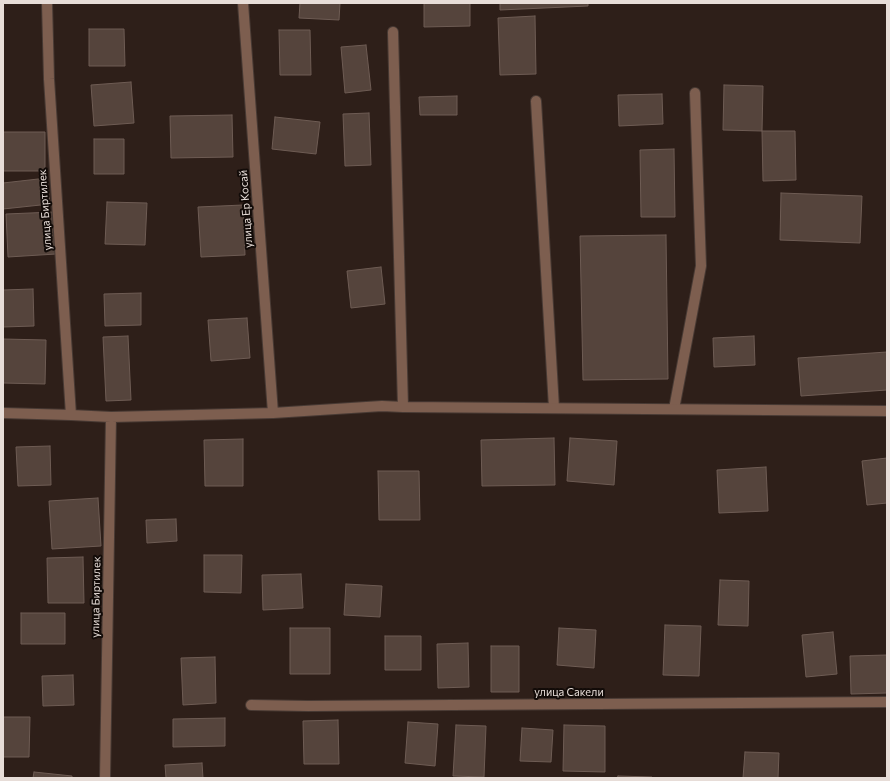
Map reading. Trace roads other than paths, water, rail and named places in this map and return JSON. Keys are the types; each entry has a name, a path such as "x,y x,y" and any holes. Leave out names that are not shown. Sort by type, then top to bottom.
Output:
{"street":[{"name":"улица Биртилек","path":"47,3 49,79 71,415"},
{"name":"улица Ер Косай","path":"243,3 272,412"},
{"path":"393,32 403,407"},
{"path":"674,409 701,266 695,93"},
{"path":"536,101 554,408"},
{"path":"3,413 112,417 272,412 382,406 887,411"},
{"name":"улица Биртилек","path":"105,778 112,417"},
{"name":"улица Сакели","path":"251,706 887,702"}]}
